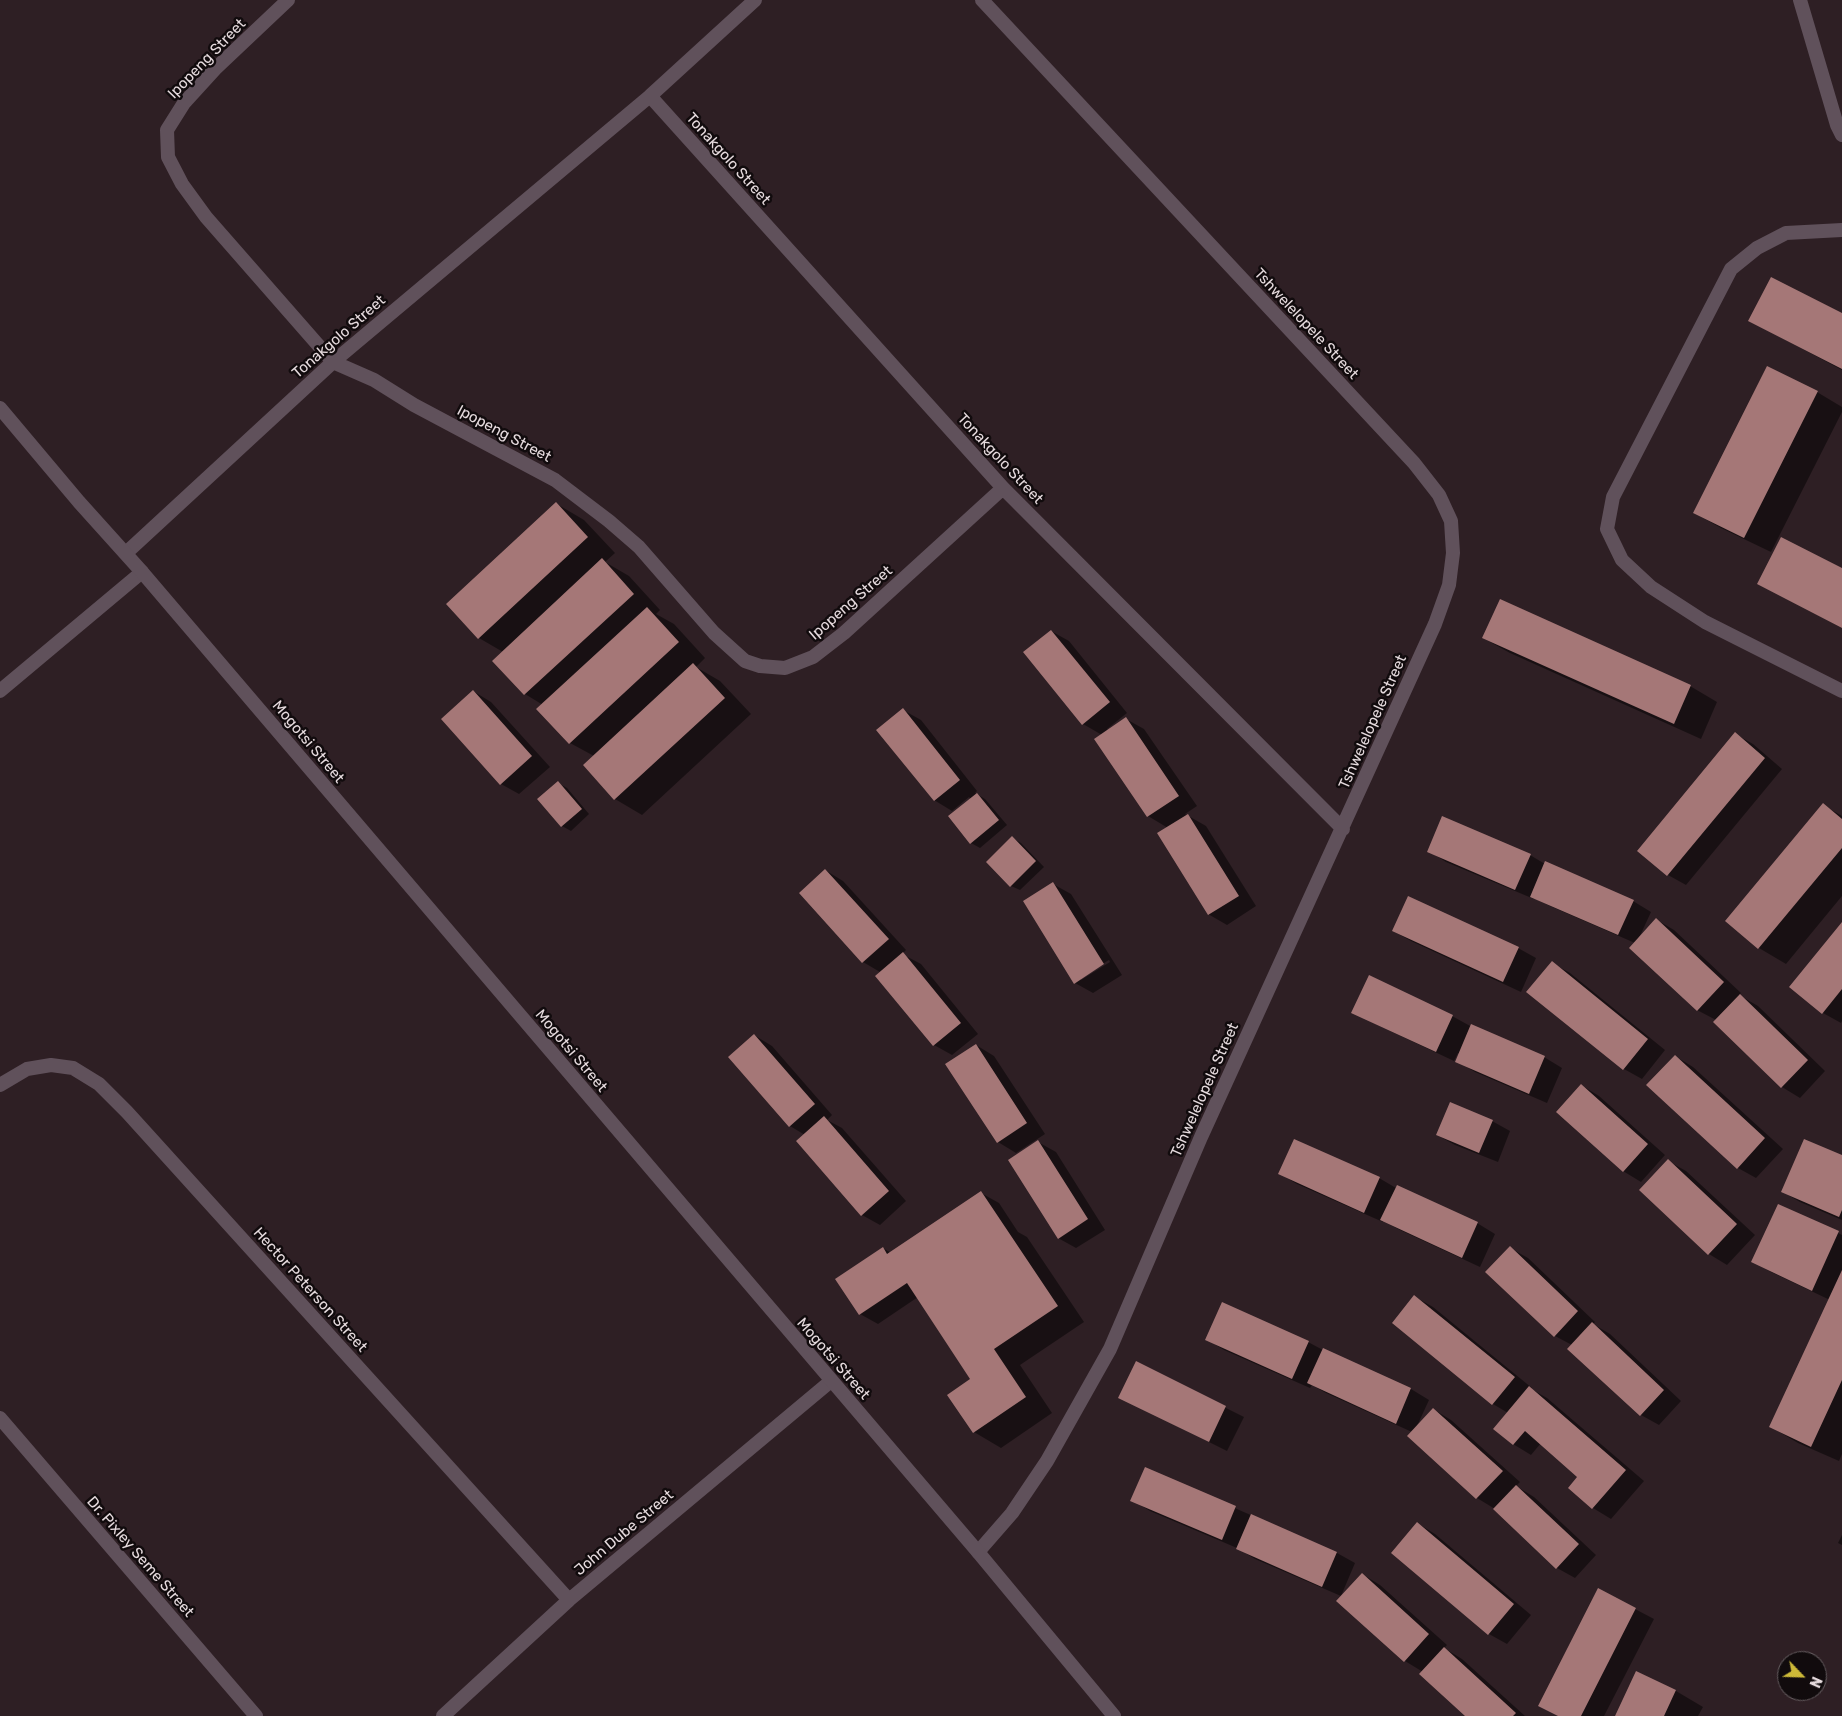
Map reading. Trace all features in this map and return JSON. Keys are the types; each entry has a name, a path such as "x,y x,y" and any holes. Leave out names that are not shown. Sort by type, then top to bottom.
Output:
{"street":[{"name":"Ipopeng Street","path":"288,0 215,69 184,103 168,130 168,157 182,184 206,217 333,362 374,380 414,405 555,480 609,521 639,547 714,633 745,661 760,666 785,668 813,657 844,633 1003,488"},
{"name":"Tonakgolo Street","path":"126,553 333,362 650,96 755,0"},
{"name":"Tshwelelopele Street","path":"978,1552 1012,1513 1048,1461 1110,1349 1200,1137 1435,624 1449,585 1453,553 1452,521 1439,495 1414,463 982,0"},
{"path":"1800,0 1837,126 1842,135"},
{"name":"Tonakgolo Street","path":"650,96 1003,488 1343,828"},
{"path":"1842,230 1786,233 1757,248 1731,269 1613,497 1607,529 1622,560 1651,587 1705,622 1842,691"},
{"name":"Mogotsi Street","path":"0,408 79,502 126,553 978,1552 1114,1716"},
{"path":"0,691 142,572"},
{"name":"Hector Peterson Street","path":"0,1085 27,1069 51,1065 73,1068 99,1084 134,1120 569,1600"},
{"name":"John Dube Street","path":"443,1716 569,1600 831,1381"},
{"name":"Dr. Pixley Seme Street","path":"0,1418 256,1716"}],"building":[{"path":"1771,277 1842,313 1842,369 1748,321"},
{"path":"1767,366 1818,391 1744,538 1693,513"},
{"path":"556,502 588,537 478,639 446,604"},
{"path":"1781,537 1842,568 1842,628 1757,584"},
{"path":"602,558 634,594 524,695 492,661"},
{"path":"1500,599 1691,685 1674,724 1482,638"},
{"path":"647,607 679,642 569,744 536,709"},
{"path":"1051,630 1110,702 1082,725 1023,652"},
{"path":"693,663 725,698 614,800 583,765"},
{"path":"473,690 532,756 500,785 441,719"},
{"path":"903,708 960,780 934,801 876,730"},
{"path":"1126,717 1179,796 1147,817 1094,739"},
{"path":"1735,732 1765,758 1667,876 1637,851"},
{"path":"558,781 582,809 561,827 537,799"},
{"path":"977,793 999,820 970,844 948,816"},
{"path":"1823,803 1842,819 1842,848 1758,949 1725,921"},
{"path":"1188,814 1239,896 1208,915 1157,833"},
{"path":"1442,816 1531,854 1515,890 1427,852"},
{"path":"1012,836 1036,861 1010,887 986,862"},
{"path":"1545,861 1634,900 1618,935 1530,897"},
{"path":"825,869 889,939 862,963 799,893"},
{"path":"1053,882 1104,964 1074,984 1023,901"},
{"path":"1408,896 1519,947 1503,982 1392,931"},
{"path":"1656,918 1724,982 1697,1011 1629,948"},
{"path":"1842,922 1842,989 1822,1014 1789,987"},
{"path":"903,952 961,1023 933,1046 875,976"},
{"path":"1552,961 1648,1039 1623,1070 1526,992"},
{"path":"1369,975 1453,1015 1436,1052 1351,1013"},
{"path":"1740,994 1808,1060 1781,1088 1713,1022"},
{"path":"1471,1024 1545,1056 1529,1094 1455,1062"},
{"path":"754,1034 815,1104 789,1127 728,1057"},
{"path":"976,1044 1027,1123 997,1143 945,1064"},
{"path":"1675,1055 1765,1138 1737,1169 1646,1085"},
{"path":"1581,1084 1648,1144 1623,1172 1556,1112"},
{"path":"1450,1102 1493,1120 1479,1153 1436,1135"},
{"path":"824,1116 889,1191 861,1216 796,1141"},
{"path":"1294,1139 1380,1177 1364,1213 1278,1174"},
{"path":"1804,1139 1842,1155 1842,1210 1839,1217 1781,1192"},
{"path":"1038,1140 1088,1219 1058,1239 1008,1160"},
{"path":"1668,1159 1737,1224 1708,1255 1639,1190"},
{"path":"1397,1185 1478,1222 1462,1258 1380,1220"},
{"path":"981,1191 1058,1306 994,1349 1026,1397 973,1433 947,1395 970,1379 907,1283 859,1315 835,1279 883,1247 887,1254"},
{"path":"1778,1204 1839,1231 1812,1291 1751,1262"},
{"path":"1510,1246 1578,1311 1554,1337 1485,1272"},
{"path":"1842,1270 1842,1380 1811,1447 1769,1427"},
{"path":"1414,1295 1515,1377 1492,1405 1392,1323"},
{"path":"1222,1302 1309,1341 1292,1379 1205,1340"},
{"path":"1592,1322 1664,1390 1640,1416 1567,1349"},
{"path":"1323,1348 1411,1388 1396,1424 1307,1383"},
{"path":"1136,1361 1226,1406 1209,1442 1118,1398"},
{"path":"1529,1386 1626,1470 1592,1509 1568,1488 1577,1477 1525,1431 1513,1445 1493,1429"},
{"path":"1433,1408 1503,1471 1476,1499 1407,1436"},
{"path":"1145,1467 1236,1506 1222,1540 1130,1501"},
{"path":"1516,1485 1579,1544 1556,1569 1493,1509"},
{"path":"1251,1514 1337,1552 1322,1587 1236,1549"},
{"path":"1417,1522 1514,1604 1488,1635 1391,1553"},
{"path":"1362,1573 1429,1634 1404,1662 1336,1601"},
{"path":"1598,1588 1636,1608 1581,1716 1558,1716 1538,1706"},
{"path":"1444,1647 1516,1713 1513,1716 1465,1716 1419,1674"},
{"path":"1636,1671 1676,1690 1664,1716 1615,1716"}]}
